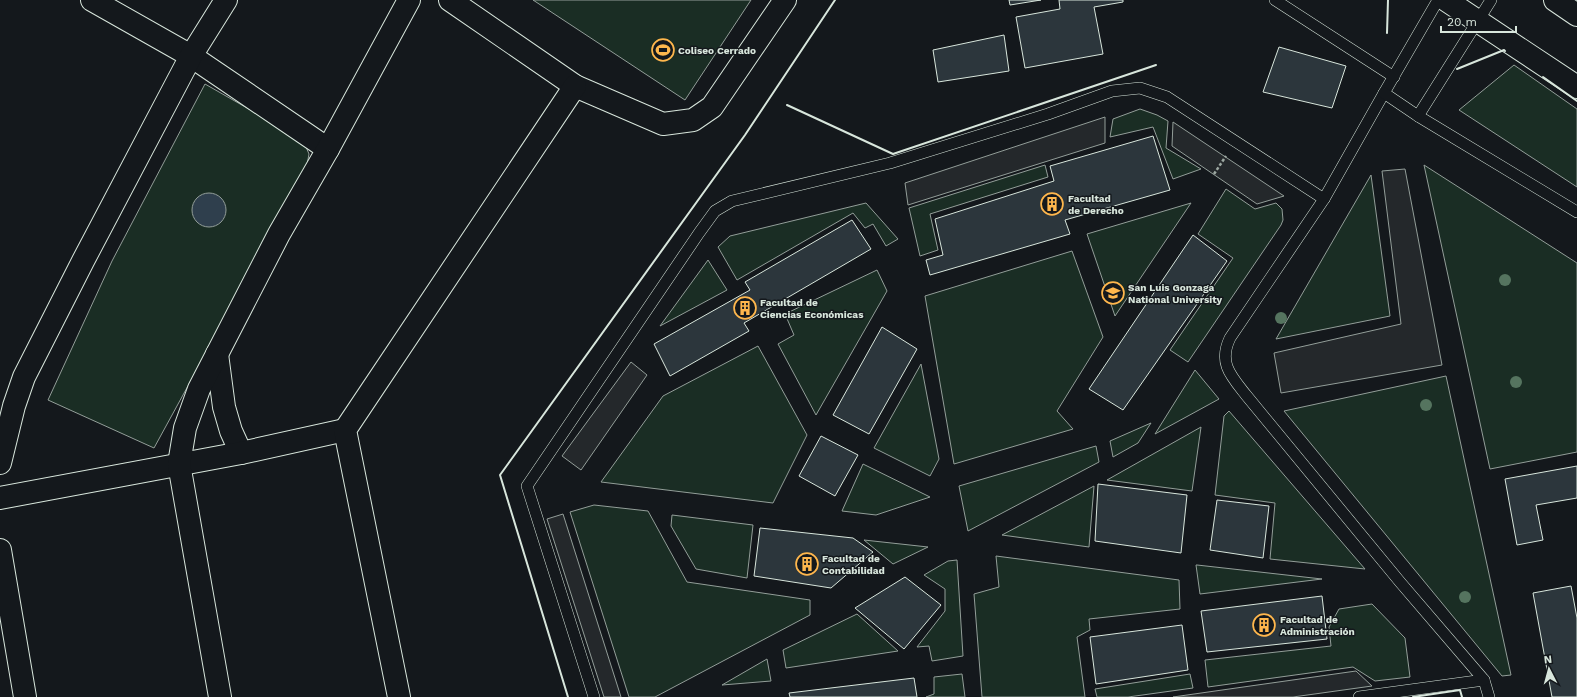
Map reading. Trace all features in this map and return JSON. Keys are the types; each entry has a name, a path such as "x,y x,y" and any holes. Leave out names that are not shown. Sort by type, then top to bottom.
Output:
{"main road":[{"path":"92,0 191,56 328,149"},
{"path":"0,463 14,406 24,377 83,260 191,56 226,0"},
{"path":"220,697 179,464 185,428 199,389 217,354 280,234 409,0"},
{"path":"450,0 575,86 664,124 693,120 712,107 785,0"},
{"path":"1446,0 1577,87"},
{"path":"1555,0 1577,15"},
{"path":"0,498 242,453 345,430 575,86"},
{"path":"217,354 224,407 231,431 242,453"},
{"path":"345,430 399,697"},
{"path":"0,550 25,697"}],"lane":[{"path":"1275,0 1394,77"},
{"path":"1438,0 1324,198 1230,338 1226,346 1225,356 1226,365 1230,375 1400,582 1484,680 1489,697"},
{"path":"1418,116 1491,0"},
{"path":"594,697 527,486 698,233 715,211 732,201 890,163 1048,114 1112,92 1140,88 1167,97 1324,198"},
{"path":"1384,93 1418,116 1577,212"},
{"path":"1359,697 1484,680"}],"green space":[{"name":"Coliseo Cerrado","path":"533,0 751,0 685,100"},
{"path":"1514,65 1577,109 1577,187 1459,110"},
{"path":"205,84 303,140 309,154 306,170 154,448 48,400 112,261"},
{"path":"1140,109 1168,121 1166,148 1201,169 1173,179 1153,127 1110,137 1113,119"},
{"path":"1045,165 1048,177 930,214 938,250 920,256 909,208"},
{"path":"1424,165 1577,263 1577,452 1490,469"},
{"path":"1371,175 1390,316 1276,339"},
{"path":"1226,189 1255,209 1276,203 1282,209 1283,220 1188,362 1170,350 1233,258 1198,234"},
{"path":"866,203 898,239 886,246 873,224 865,228 853,213 737,280 718,247 730,236"},
{"path":"1191,203 1115,316 1087,234"},
{"path":"1072,251 1103,337 1057,411 1073,429 954,464 925,296"},
{"path":"708,260 727,290 660,326"},
{"path":"877,270 887,291 816,415 778,344 794,335 785,314"},
{"path":"758,346 807,435 773,503 601,482 663,396"},
{"path":"921,364 939,459 930,476 874,448"},
{"path":"1195,370 1219,399 1155,434"},
{"path":"1446,376 1511,675 1502,676 1284,411"},
{"path":"1229,411 1365,569 1270,559 1275,503 1215,495 1224,416"},
{"path":"1151,423 1138,443 1113,457 1110,441"},
{"path":"1201,427 1192,491 1107,480"},
{"path":"1096,446 1099,462 968,531 959,486"},
{"path":"863,464 930,497 876,515 842,511"},
{"path":"1094,486 1089,547 1002,535"},
{"path":"594,505 648,511 687,582 810,600 810,615 655,697 629,697 570,512"},
{"path":"672,515 753,525 747,578 696,569 671,526"},
{"path":"864,540 928,547 893,564"},
{"path":"996,556 1179,580 1180,609 1089,619 1090,630 1077,637 1085,697 982,697 974,594 999,587"},
{"path":"957,560 963,656 932,661 929,646 917,647 945,611 945,589 924,575 948,561"},
{"path":"1197,565 1322,579 1200,594"},
{"path":"1372,604 1405,638 1410,677 1375,681 1353,667 1208,687 1205,660 1331,646 1329,627 1339,609"},
{"path":"857,614 898,651 786,668 783,650"},
{"path":"767,659 771,681 722,685"},
{"path":"962,674 965,697 926,697 934,694 934,677"},
{"path":"1190,674 1193,688 1128,697 1097,697 1095,689"}],"shaded area":[{"path":"1105,117 1105,143 908,205 905,183"},
{"path":"1173,122 1284,196 1257,204 1172,146"},
{"path":"1405,169 1442,365 1281,393 1274,353 1401,324 1382,171"},
{"path":"631,362 647,375 581,470 562,456"},
{"path":"563,514 621,697 604,697 547,519"},
{"path":"1356,671 1372,686 1293,697 1173,697"}],"water":[{"path":"206,193 212,193 216,194 223,200 226,210 225,217 219,224 212,227 206,227 202,226 195,220 192,213 192,207 193,203 199,196"}],"building":[{"path":"1009,0 1041,0 1010,5"},
{"path":"1059,0 1123,0 1123,2 1094,7 1103,54 1025,68 1016,17 1060,9"},
{"path":"1004,35 1009,71 938,82 933,50"},
{"path":"1279,47 1346,66 1332,108 1263,92"},
{"name":"Facultad de Derecho","path":"1153,136 1170,190 1065,220 1070,234 930,275 926,260 943,255 935,219 1054,181 1050,166"},
{"name":"Facultad de Ciencias Económicas","path":"852,220 871,249 744,323 749,331 670,376 654,344 750,290 745,282"},
{"path":"1193,235 1227,261 1123,410 1089,389"},
{"name":"Facultad de Ciencias Económicas","path":"882,327 917,349 869,434 833,415"},
{"path":"821,436 858,455 835,496 799,476"},
{"path":"1577,466 1577,498 1536,505 1543,540 1517,545 1505,479"},
{"path":"1098,484 1187,495 1181,553 1095,541"},
{"path":"1217,500 1269,506 1263,558 1210,550"},
{"name":"Facultad de Contabilidad","path":"760,528 853,538 873,552 831,588 754,576"},
{"name":"Facultad de Contabilidad","path":"905,577 941,605 904,649 855,608"},
{"path":"1571,586 1577,618 1577,697 1552,697 1533,593"},
{"name":"Facultad de Administración","path":"1322,596 1327,639 1207,652 1201,611"},
{"path":"1182,625 1188,670 1096,684 1090,637"},
{"path":"914,678 917,697 790,697 789,693"}],"wall":[{"path":"568,697 500,475 745,135 835,0"},
{"path":"1387,33 1388,0"},
{"path":"1457,69 1504,50 1505,51"},
{"path":"787,105 893,154 1156,65"},
{"path":"1543,77 1577,101"},
{"path":"1413,697 1460,690 1462,697"}],"place":[{"name":"Coliseo Cerrado","path":"663,50"},
{"name":"Facultad de Derecho","path":"1052,204"},
{"name":"San Luis Gonzaga National University","path":"1113,293"},
{"name":"Facultad de Ciencias Económicas","path":"745,308"},
{"name":"Facultad de Contabilidad","path":"807,564"},
{"name":"Facultad de Administración","path":"1264,625"}]}
